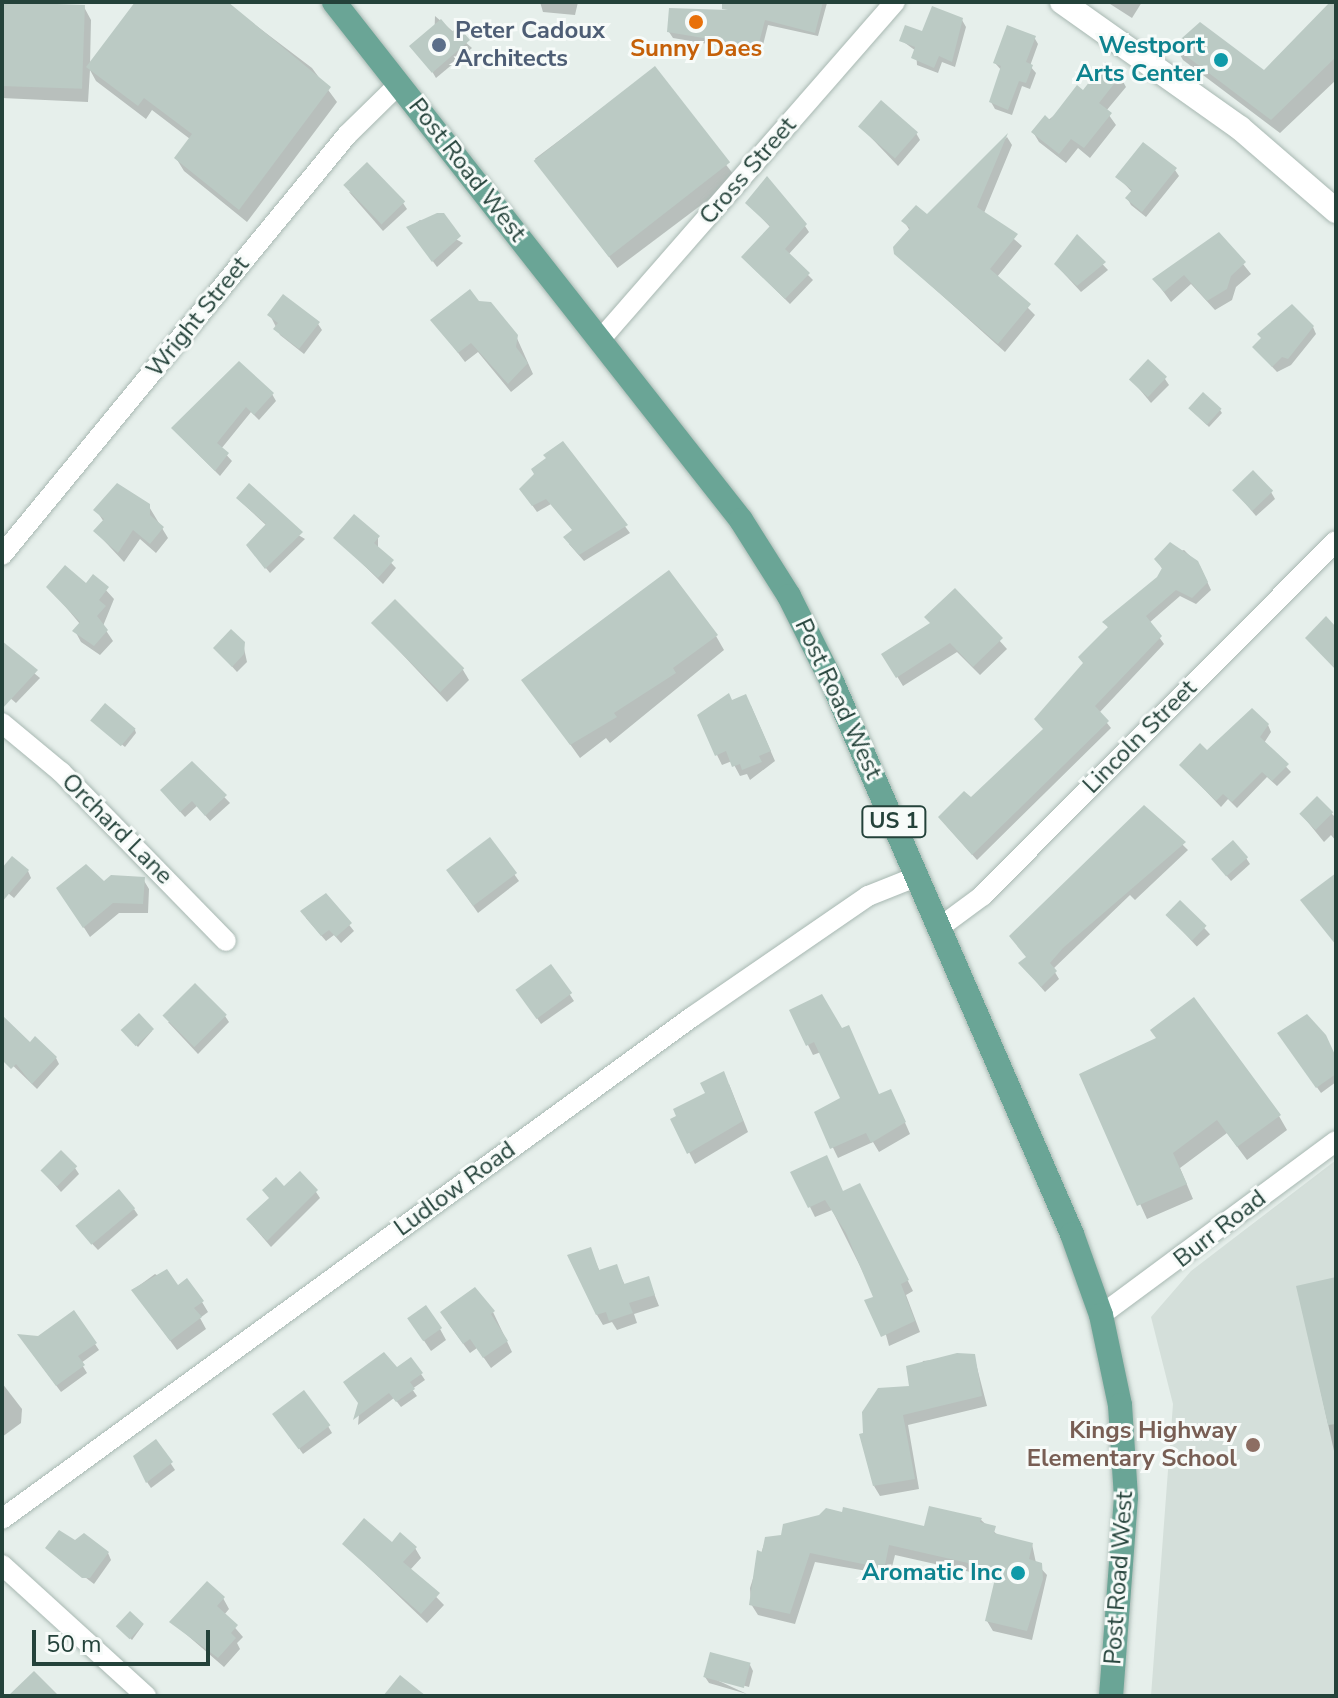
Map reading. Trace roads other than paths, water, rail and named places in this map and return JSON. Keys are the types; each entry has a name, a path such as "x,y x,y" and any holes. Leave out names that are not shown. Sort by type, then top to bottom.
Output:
{"main road":[{"name":"Post Road West","path":"334,2 741,520 789,596 918,876 1072,1234 1101,1315 1120,1405 1126,1497 1111,1696"},
{"path":"1062,2 1240,128 1336,211"}],"street":[{"name":"Cross Street","path":"600,340 895,2"},
{"name":"Wright Street","path":"2,555 347,135 399,84"},
{"name":"Lincoln Street","path":"940,927 982,896 1336,541"},
{"name":"Orchard Lane","path":"2,723 61,772 226,941"},
{"name":"Ludlow Road","path":"2,1519 692,1017 868,896 918,876"},
{"name":"Burr Road","path":"1101,1315 1336,1141"},
{"path":"2,1565 146,1696"}],"place":[{"name":"Sunny Daes","path":"696,22"},
{"name":"Peter Cadoux Architects","path":"439,45"},
{"name":"Westport Arts Center","path":"1221,60"},
{"name":"Kings Highway Elementary School","path":"1253,1445"},
{"name":"Aromatic Inc","path":"1018,1573"}]}
